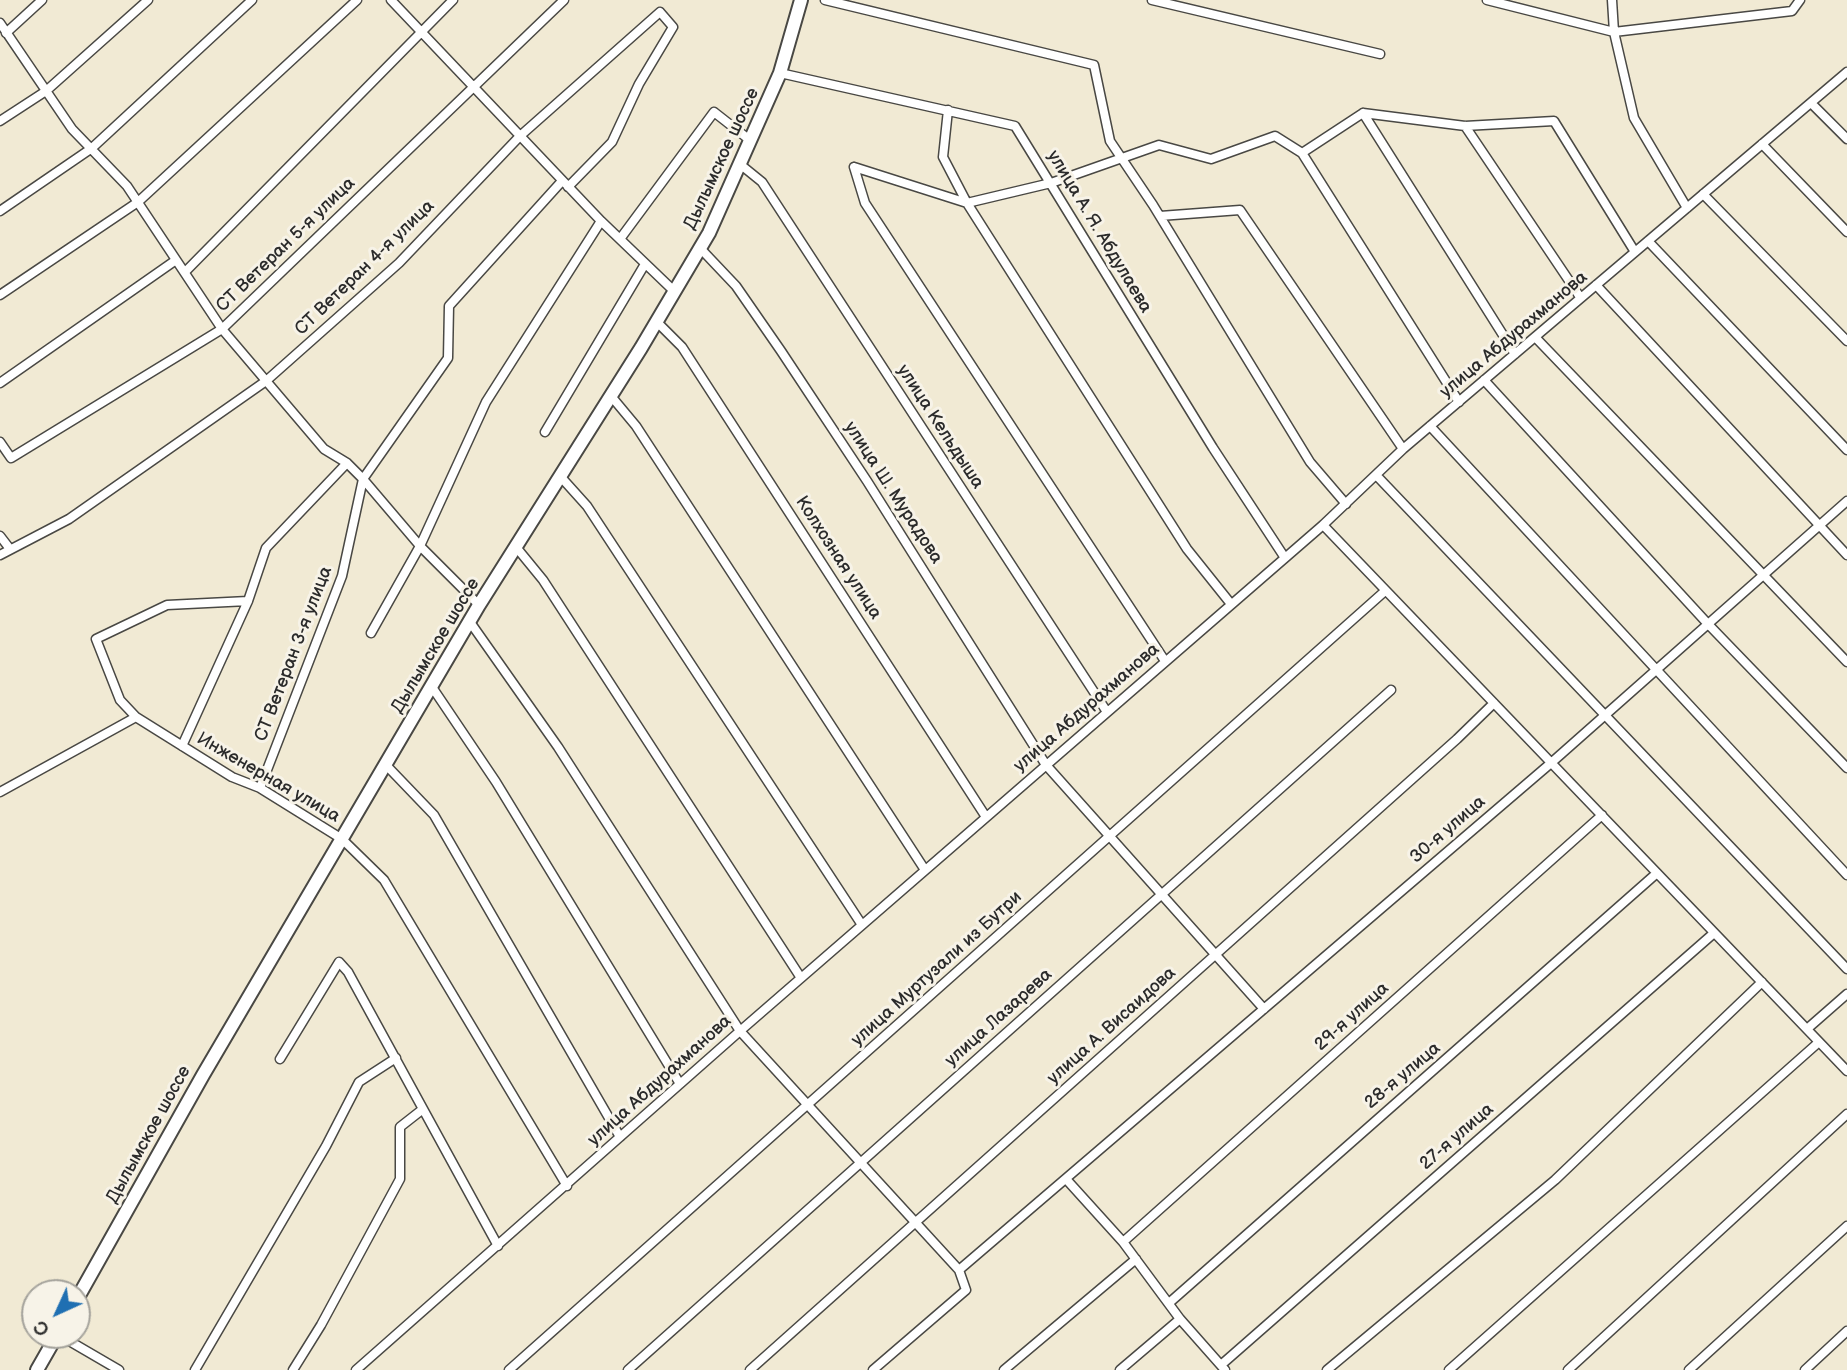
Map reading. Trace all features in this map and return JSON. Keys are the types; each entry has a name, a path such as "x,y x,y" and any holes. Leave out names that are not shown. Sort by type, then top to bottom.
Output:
{"main road":[{"name":"Дылымское шоссе","path":"89,1279 480,605 657,322 700,248 741,165 780,73 801,0"},
{"path":"37,1370 50,1349"}],"street":[{"path":"6,33 42,0"},
{"path":"0,121 46,90 148,0"},
{"path":"0,211 92,149 252,0"},
{"path":"0,295 138,202 358,0"},
{"path":"391,0 565,184 675,292"},
{"path":"185,272 453,0"},
{"name":"СТ Ветеран 5-я улица","path":"0,442 11,458 222,329 472,85 564,0"},
{"path":"825,0 1094,65 1110,141 1160,216 1310,462 1346,504"},
{"path":"1152,0 1380,54"},
{"path":"1487,0 1510,3 1614,32 1792,11 1800,0"},
{"path":"1612,0 1614,32 1634,118 1687,208"},
{"name":"СТ Ветеран 4-я улица","path":"0,555 69,519 266,381 399,262 520,136 660,12"},
{"name":"СТ Ветеран 3-я улица","path":"260,788 342,576 363,478 448,358 449,306 565,184 612,142 639,84 673,27 660,12"},
{"path":"0,23 72,129 127,186 222,329 324,449 347,463 363,478 420,546 480,605"},
{"name":"улица А. Я. Абдулаева","path":"780,73 1015,126 1213,448 1285,558"},
{"name":"улица Абдурахманова","path":"355,1370 740,1031 1285,558 1403,449 1845,74"},
{"path":"1811,103 1847,139"},
{"path":"948,110 943,158 967,203 1186,549 1231,604"},
{"path":"620,239 714,113 751,141"},
{"path":"1302,153 1363,113 1465,126 1554,121 1635,252"},
{"path":"1363,113 1515,354"},
{"path":"1465,126 1580,297"},
{"path":"1165,661 865,203 854,167 967,203 1051,183 1159,145 1211,159 1275,136 1302,153 1459,402"},
{"path":"1762,144 1847,232"},
{"name":"улица Кельдыша","path":"741,165 762,182 1107,712"},
{"path":"1703,194 1847,341"},
{"path":"1160,216 1240,210 1403,449"},
{"path":"372,634 420,546 486,402 601,221"},
{"path":"1648,242 1847,450"},
{"name":"улица Ш. Мурадова","path":"700,248 736,286 781,351 867,481 1046,765 1264,1009"},
{"path":"0,383 176,260"},
{"path":"545,432 645,264"},
{"path":"1597,285 1847,555"},
{"name":"Колхозная улица","path":"657,322 682,347 986,817"},
{"path":"1535,337 1847,662"},
{"path":"1484,380 1707,623 1847,768"},
{"path":"611,396 636,426 925,870"},
{"path":"1430,426 1847,875"},
{"path":"182,746 248,601 266,548 347,463"},
{"path":"1376,475 1847,969"},
{"path":"560,476 587,506 862,925"},
{"name":"30-я улица","path":"959,1270 1551,763 1847,501"},
{"path":"1322,525 1847,1071"},
{"path":"0,536 10,549"},
{"path":"516,547 543,580 801,978"},
{"name":"улица Муртузали из Бутри","path":"509,1370 1385,591"},
{"path":"0,792 136,717 120,700 96,639 167,605 248,601"},
{"path":"470,622 558,747 740,1031 959,1270 966,1290 873,1370"},
{"path":"432,687 496,782 680,1084"},
{"name":"улица Лазарева","path":"628,1370 1391,690"},
{"name":"улица А. Висаидова","path":"750,1370 1494,703"},
{"name":"Инженерная улица","path":"136,717 232,777 260,788 342,839 384,880 566,1186"},
{"path":"386,765 434,816 620,1137"},
{"name":"29-я улица","path":"1123,1242 1602,816"},
{"name":"28-я улица","path":"1169,1303 1657,873"},
{"name":"27-я улица","path":"1223,1368 1714,933"},
{"path":"281,1059 339,962 348,972 498,1246"},
{"path":"1327,1370 1555,1180 1762,982"},
{"path":"1807,1029 1847,994"},
{"path":"1449,1370 1819,1042"},
{"path":"195,1370 326,1146 359,1082 396,1058"},
{"path":"293,1370 321,1325 400,1179 400,1127 423,1109"},
{"path":"1568,1370 1847,1114"},
{"path":"1066,1179 1123,1242 1180,1319 1223,1368"},
{"path":"1689,1370 1847,1226"},
{"path":"1004,1370 1136,1259"},
{"path":"1120,1370 1180,1319"},
{"path":"1805,1370 1847,1331"},
{"path":"78,1349 103,1366 119,1370"}]}
